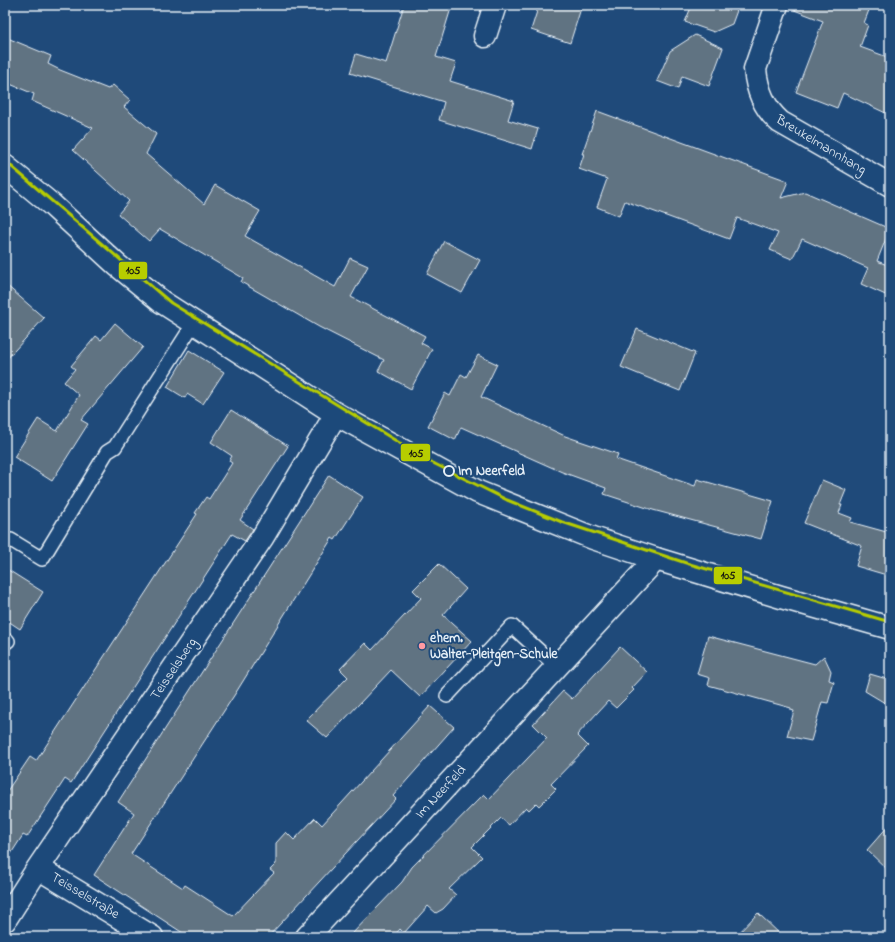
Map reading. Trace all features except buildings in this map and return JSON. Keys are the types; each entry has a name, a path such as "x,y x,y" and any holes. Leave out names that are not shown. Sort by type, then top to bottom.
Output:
{"street":[{"path":"485,36 494,5"},
{"name":"Breukelmannhang","path":"777,5 755,70 756,81 763,102 771,114 780,122 890,185"},
{"path":"5,166 52,205 117,265 162,302 336,414 478,492 579,533 656,559 890,628"},
{"name":"Teisselsberg","path":"5,920 38,868 262,538 336,414"},
{"name":"Im Neerfeld","path":"307,937 656,559"},
{"name":"Teisselstraße","path":"38,868 152,937"}],"lane":[{"path":"5,542 11,540 42,559 107,452 115,447 194,323"},
{"path":"447,696 512,626 557,667"}],"transit line":[{"name":"105","path":"5,161 171,303 429,461 507,500 562,522 686,563 890,622"}],"place":[{"name":"Im Neerfeld","path":"449,471"},
{"name":"ehem. Walter-Pleitgen-Schule","path":"422,646"}]}
